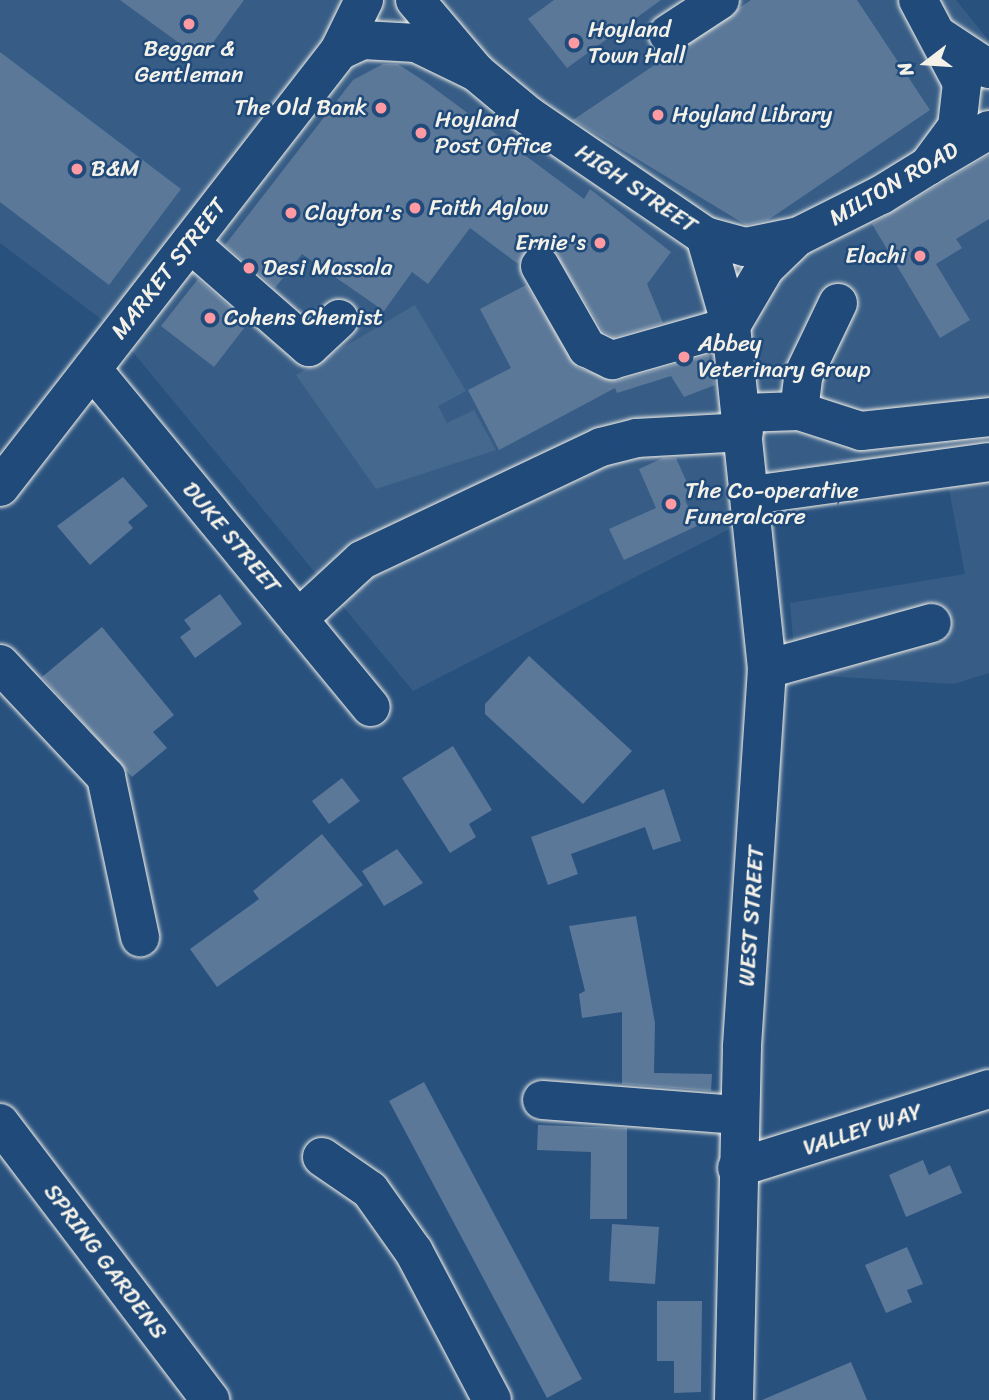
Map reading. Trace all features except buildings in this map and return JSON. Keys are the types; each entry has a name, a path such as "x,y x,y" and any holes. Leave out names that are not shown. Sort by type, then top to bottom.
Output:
{"street":[{"name":"MARKET STREET","path":"0,487 339,51 364,0"},
{"name":"HIGH STREET","path":"415,0 476,72 705,236"},
{"path":"668,34 720,0"},
{"path":"918,0 962,83 964,105 957,127 928,166"},
{"path":"939,36 989,69"},
{"path":"339,51 363,40 416,43 476,72"},
{"name":"MILTON ROAD","path":"799,236 989,130"},
{"path":"705,236 745,247 799,236"},
{"name":"WEST STREET","path":"705,236 731,326 752,495 767,670 739,1115 734,1400"},
{"path":"540,266 587,348 612,360 731,326 765,268 799,236"},
{"path":"190,243 309,347 339,319"},
{"path":"799,411 803,376 838,303"},
{"name":"DUKE STREET","path":"92,369 371,707"},
{"path":"298,620 362,560 520,489 601,447 637,438 743,423 799,411 861,431 989,417"},
{"path":"752,495 989,462"},
{"path":"767,670 932,623"},
{"path":"0,664 106,777 140,937"},
{"name":"VALLEY WAY","path":"737,1168 989,1089"},
{"path":"542,1100 739,1115"},
{"name":"SPRING GARDENS","path":"0,1123 210,1400"},
{"path":"322,1157 370,1190 414,1252 492,1400"}],"shaded area":[{"path":"0,0 956,0 989,41 989,673 954,684 796,674 790,603 965,574 947,479 776,505 413,691 113,328 0,243"},
{"path":"415,305 466,391 438,406 447,423 474,410 496,450 376,489 296,375"}],"place":[{"name":"Beggar & Gentleman","path":"189,24"},
{"name":"Hoyland Town Hall","path":"574,43"},
{"name":"The Old Bank","path":"381,108"},
{"name":"Hoyland Library","path":"658,115"},
{"name":"Hoyland Post Office","path":"421,133"},
{"name":"B&M","path":"77,169"},
{"name":"Faith Aglow","path":"415,208"},
{"name":"Clayton's","path":"291,213"},
{"name":"Ernie's","path":"600,243"},
{"name":"Elachi","path":"920,256"},
{"name":"Desi Massala","path":"249,268"},
{"name":"Cohens Chemist","path":"210,318"},
{"name":"Abbey Veterinary Group","path":"684,357"},
{"name":"The Co-operative Funeralcare","path":"671,504"}]}
